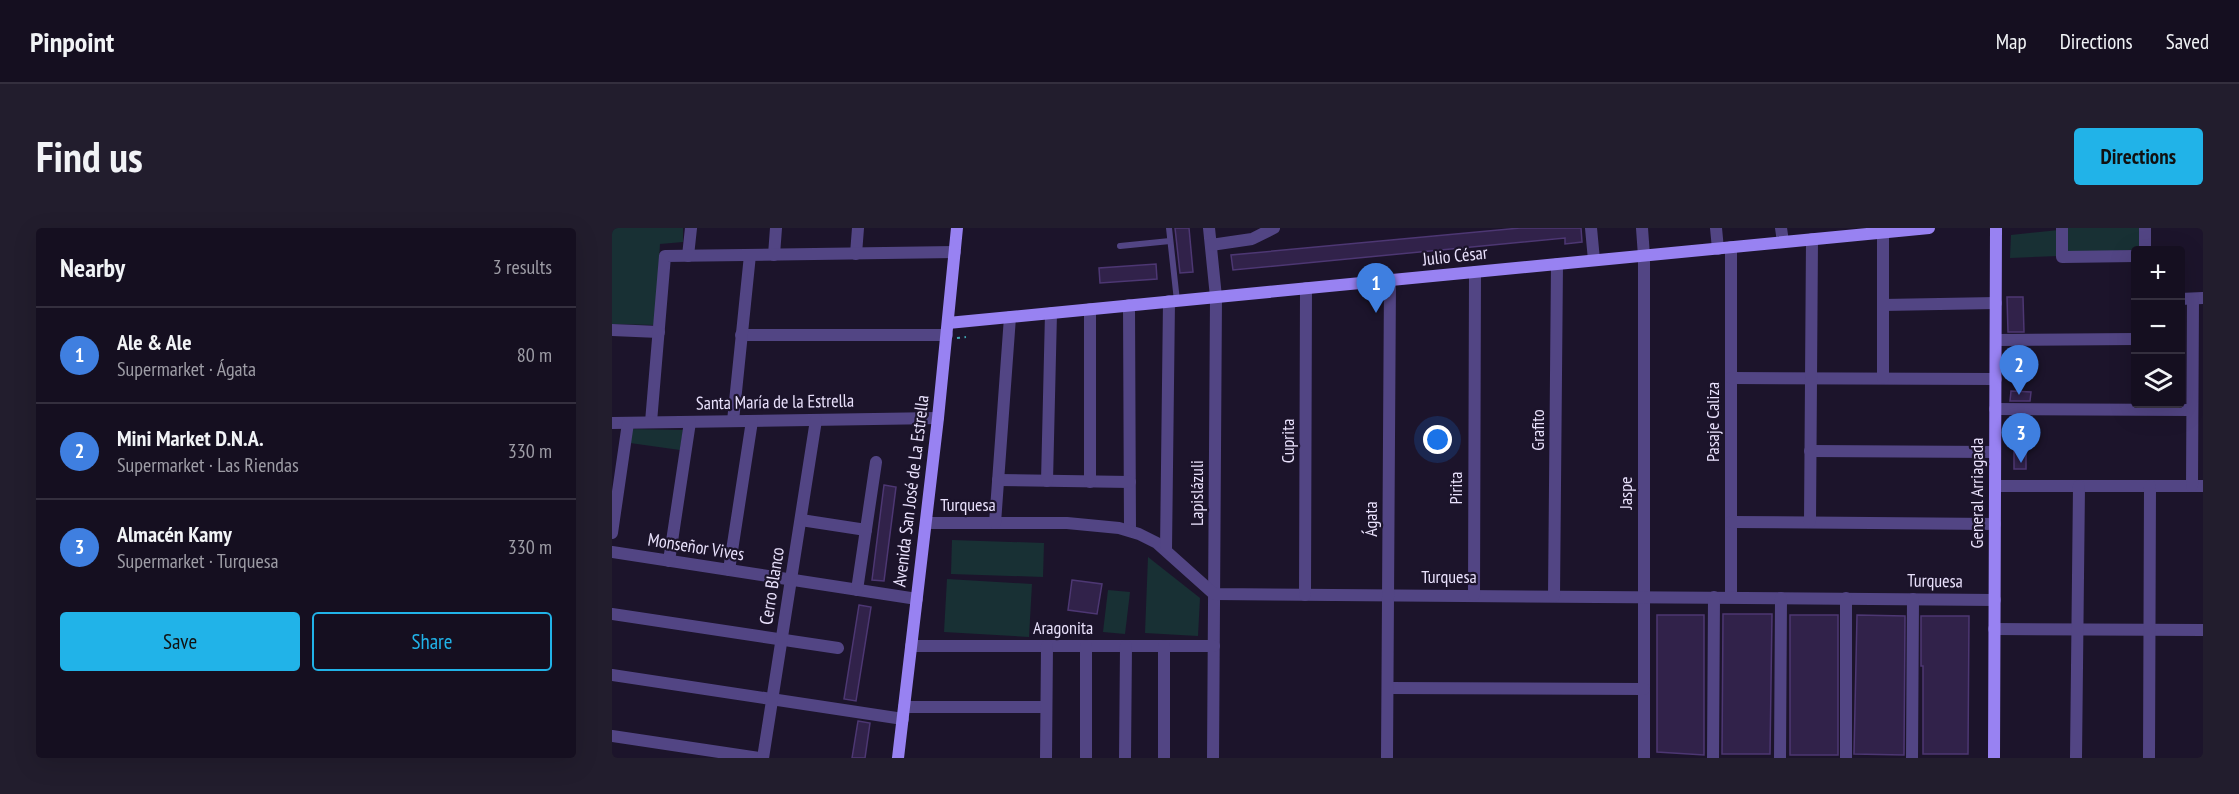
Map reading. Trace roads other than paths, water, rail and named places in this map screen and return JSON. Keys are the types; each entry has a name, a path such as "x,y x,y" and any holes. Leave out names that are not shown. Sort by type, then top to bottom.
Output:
{"street":[{"path":"688,256 691,228"},
{"path":"774,255 776,228"},
{"path":"855,254 858,228"},
{"name":"Avenida San José de La Estrella","path":"898,758 938,417 957,228"},
{"name":"Lapislázuli","path":"1209,228 1216,297 1213,758"},
{"path":"1211,245 1252,239 1274,228 1279,228"},
{"path":"1591,228 1594,260"},
{"name":"Jaspe","path":"1642,228 1644,256 1644,758"},
{"path":"1716,228 1718,249"},
{"path":"1781,228 1783,242"},
{"name":"Julio César","path":"947,329 1010,317 1812,240 1848,232 1929,228"},
{"name":"General Arriagada","path":"1994,758 1996,228"},
{"path":"2062,228 2062,257 2131,255"},
{"path":"2145,228 2145,246"},
{"path":"1883,232 1883,378"},
{"path":"1810,522 1812,240"},
{"name":"Pasaje Caliza","path":"1731,247 1731,597"},
{"path":"651,422 665,256 955,252"},
{"path":"733,421 750,255"},
{"name":"Grafito","path":"1554,596 1557,264"},
{"name":"Pirita","path":"1474,595 1475,272"},
{"name":"Ágata","path":"1387,758 1390,280"},
{"name":"Cuprita","path":"1305,595 1306,288"},
{"path":"1995,486 2198,486 2192,410 2192,299"},
{"path":"1166,550 1173,301"},
{"path":"1883,305 1996,303"},
{"path":"1129,305 1130,531"},
{"path":"1090,309 1090,482"},
{"path":"1047,481 1051,313"},
{"path":"995,523 1010,317"},
{"path":"741,335 947,329"},
{"path":"612,330 659,332"},
{"path":"1996,340 2131,339"},
{"path":"1731,378 1996,379"},
{"path":"1995,408 2192,410"},
{"name":"Santa María de la Estrella","path":"612,423 938,417"},
{"name":"Cerro Blanco","path":"761,758 816,420"},
{"path":"729,570 752,421"},
{"path":"669,561 690,422"},
{"path":"612,533 628,423"},
{"path":"1810,451 1995,452"},
{"path":"857,590 876,462"},
{"path":"998,480 1130,482"},
{"path":"2076,758 2079,486"},
{"path":"2149,758 2150,486"},
{"path":"801,520 866,530"},
{"path":"1731,522 1995,524"},
{"name":"Turquesa","path":"926,523 1097,524 1130,531 1148,538 1166,550 1214,594 1995,600"},
{"name":"Monseñor Vives","path":"612,552 917,599"},
{"path":"1713,758 1714,597"},
{"path":"1780,598 1780,758"},
{"path":"1846,598 1846,758"},
{"path":"1912,599 1912,758"},
{"path":"612,614 838,648"},
{"path":"1994,629 2203,630"},
{"name":"Aragonita","path":"911,646 1214,646"},
{"path":"1046,758 1047,646"},
{"path":"1086,646 1086,758"},
{"path":"1125,758 1126,646"},
{"path":"1164,646 1164,758"},
{"path":"612,675 772,699 903,713 1046,707"},
{"path":"1388,688 1644,689"},
{"path":"612,736 761,758"}],"lane":[{"path":"1169,228 1173,301"},
{"path":"1120,246 1170,241"}],"place":[{"name":"Ale & Ale","path":"1376,313"},
{"name":"Mini Market D.N.A.","path":"2019,395"},
{"name":"Almacén Kamy","path":"2021,463"}]}
